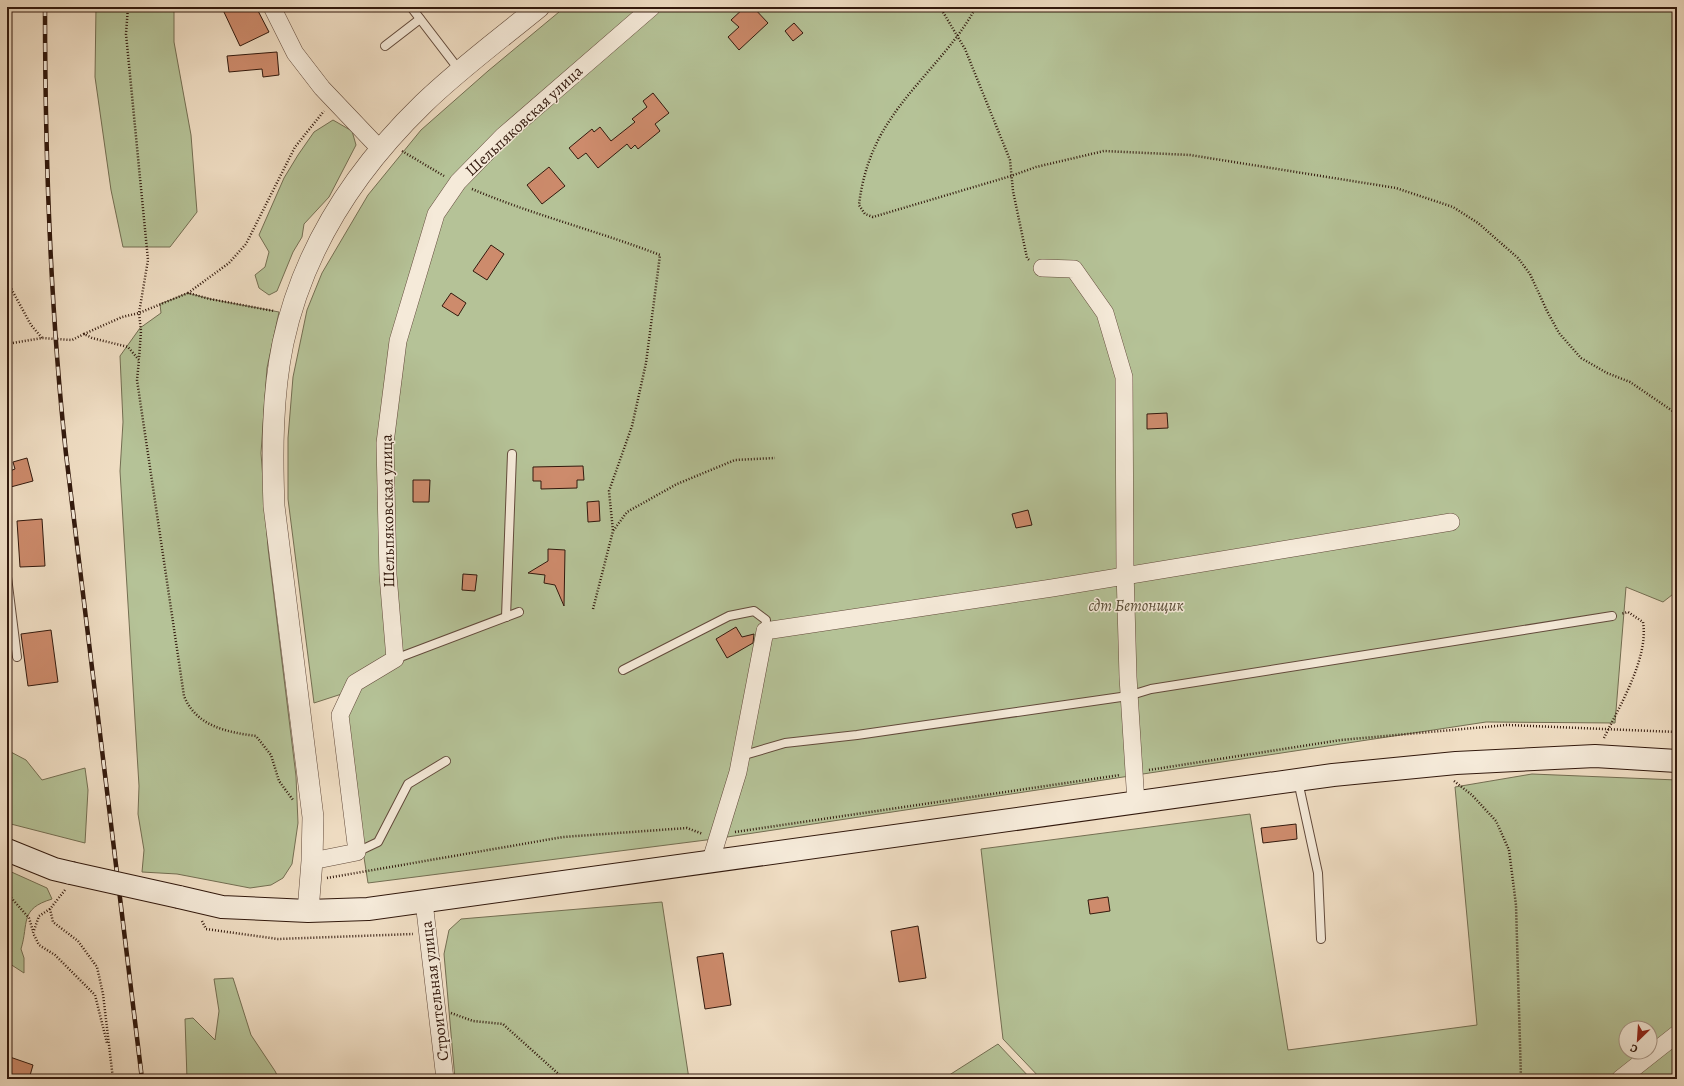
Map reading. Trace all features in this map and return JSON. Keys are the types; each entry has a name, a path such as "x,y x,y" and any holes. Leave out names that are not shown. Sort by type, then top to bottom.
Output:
{"main road":[{"path":"7,850 54,869 70,880 178,897 222,907 308,911 368,909 710,863 1298,780 1434,765 1595,756 1677,761"}],"street":[{"path":"272,7 295,53 333,100 384,144"},
{"path":"308,911 313,817 274,506 272,455 275,402 283,345 290,314 299,284 329,222 358,176 384,144 424,104 460,72 539,7"},
{"name":"Шельпяковская улица","path":"395,659 388,575 385,443 397,349 436,214 458,182 503,136 652,7"},
{"path":"1042,268 1074,269 1105,313 1124,377 1125,576 1128,696 1136,803"},
{"path":"710,863 720,834 741,756 764,631 1052,588 1451,522"},
{"path":"311,871 357,852 340,715 355,683 395,659"},
{"name":"Строительная улица","path":"424,902 445,1079"},
{"path":"1620,1079 1677,1034"}],"lane":[{"path":"411,7 460,72"},
{"path":"385,46 420,19"},
{"path":"506,617 512,454"},
{"path":"7,577 17,657"},
{"path":"623,670 729,616 754,611 766,620 764,631"},
{"path":"395,659 519,612"},
{"path":"741,756 785,742 857,735 1128,696 1151,689 1612,616"},
{"path":"357,852 378,842 408,784 446,761"},
{"path":"1298,780 1318,874 1321,939"}],"path":[{"path":"128,7 126,34 148,260 139,313 141,332 137,380 184,696 189,708 209,724 231,732 256,736 271,755 279,780 293,801 313,817"},
{"path":"940,7 965,49 1010,160 1013,191 1027,258 1034,265 1042,268"},
{"path":"976,7 958,37 888,123 873,152 861,190 859,205 865,214 873,217 1012,176 1036,167 1097,152 1133,151 1190,155 1349,182 1396,188 1453,207 1478,223 1518,258 1530,274 1559,333 1581,358 1607,373 1630,382 1677,414"},
{"path":"7,344 42,338 72,340 122,317 139,313 188,293 229,263 246,244 295,147 333,100"},
{"path":"384,144 458,182 543,215 614,237 660,255 646,363 634,418 609,491 613,531 593,609"},
{"path":"7,281 31,325 42,338"},
{"path":"188,293 254,308 290,314"},
{"path":"84,334 92,338 128,347 138,360"},
{"path":"613,531 627,512 677,484 735,460 775,458"},
{"path":"1595,756 1621,707 1637,664 1645,633 1644,622 1635,615 1628,612 1612,616"},
{"path":"311,871 563,837 687,828 708,836 1003,794 1364,738 1507,725 1677,732"},
{"path":"1434,765 1472,795 1496,820 1509,850 1516,905 1521,1079"},
{"path":"33,933 39,916 50,909 70,880"},
{"path":"7,893 29,918 33,933 39,945 55,955 95,995 110,1053"},
{"path":"50,909 53,922 78,941 97,967 103,994 113,1079"},
{"path":"201,920 206,929 278,939 428,933"},
{"path":"436,1003 442,1009 473,1021 503,1024 564,1079"}],"green space":[{"path":"96,7 174,7 174,42 191,135 197,212 170,247 123,247 111,190 95,77"},
{"name":"сдт Бетонщик","path":"565,7 1677,7 1677,591 1663,602 1626,587 1615,723 1486,722 714,839 368,883 344,730 354,690 314,703 288,499 288,438 293,377 307,310 322,273 368,195 421,130 488,71"},
{"path":"333,120 352,131 356,145 329,197 304,224 302,237 293,252 277,291 269,295 259,288 255,275 265,267 269,252 259,235 284,178 298,155 314,132"},
{"path":"188,293 210,299 279,312 267,368 261,453 268,548 296,776 298,823 292,864 283,878 271,885 250,888 177,874 142,872 144,850 138,814 139,786 120,471 123,422 120,356 140,328 161,313 160,304"},
{"path":"7,750 26,760 42,780 85,768 88,790 85,843 7,823"},
{"path":"1532,774 1677,780 1677,1079 1041,1079 1003,1039 981,849 1250,814 1288,1050 1477,1025 1455,787"},
{"path":"7,870 47,888 52,899 34,907 27,918 21,949 24,958 24,973 7,962"},
{"path":"662,902 689,1079 455,1079 444,954 449,930 461,919"},
{"path":"233,978 251,1035 279,1079 187,1079 185,1019 193,1018 215,1040 219,1011 214,979"},
{"path":"998,1044 1031,1079 943,1079"}],"building":[{"path":"231,7 256,7 269,32 240,46 223,10"},
{"path":"745,7 753,7 768,23 739,50 728,37 739,27 731,20"},
{"path":"794,23 803,33 793,41 785,31"},
{"path":"277,52 279,75 263,77 262,69 229,72 227,56"},
{"path":"653,93 669,113 655,124 660,131 638,149 635,145 631,149 627,144 598,168 586,153 578,159 569,148 592,129 594,132 600,127 611,141 635,122 632,119 647,107 643,101"},
{"path":"549,167 565,186 542,204 527,185"},
{"path":"491,245 504,254 487,280 473,271"},
{"path":"451,293 466,303 458,316 442,306"},
{"path":"1167,413 1168,428 1147,429 1147,414"},
{"path":"27,458 33,481 7,488 7,472 15,469 13,462"},
{"path":"583,466 584,480 577,480 577,488 541,489 541,481 533,481 533,467"},
{"path":"413,480 430,480 429,502 413,502"},
{"path":"599,501 600,521 588,522 587,502"},
{"path":"1028,510 1032,525 1016,528 1012,514"},
{"path":"42,519 45,566 20,567 17,521"},
{"path":"548,549 565,550 564,606 555,585 544,583 545,575 528,573 548,561"},
{"path":"463,574 477,575 475,591 462,590"},
{"path":"736,627 742,637 754,634 753,643 727,658 716,639"},
{"path":"51,630 58,682 28,686 21,634"},
{"path":"1296,824 1297,839 1263,843 1261,828"},
{"path":"1108,897 1110,911 1090,914 1088,900"},
{"path":"918,926 926,978 899,982 891,931"},
{"path":"723,953 731,1005 705,1009 697,957"},
{"path":"7,1056 33,1065 29,1079 7,1079"}],"railway":[{"path":"45,7 47,175 52,287 66,454 142,1079"}]}
